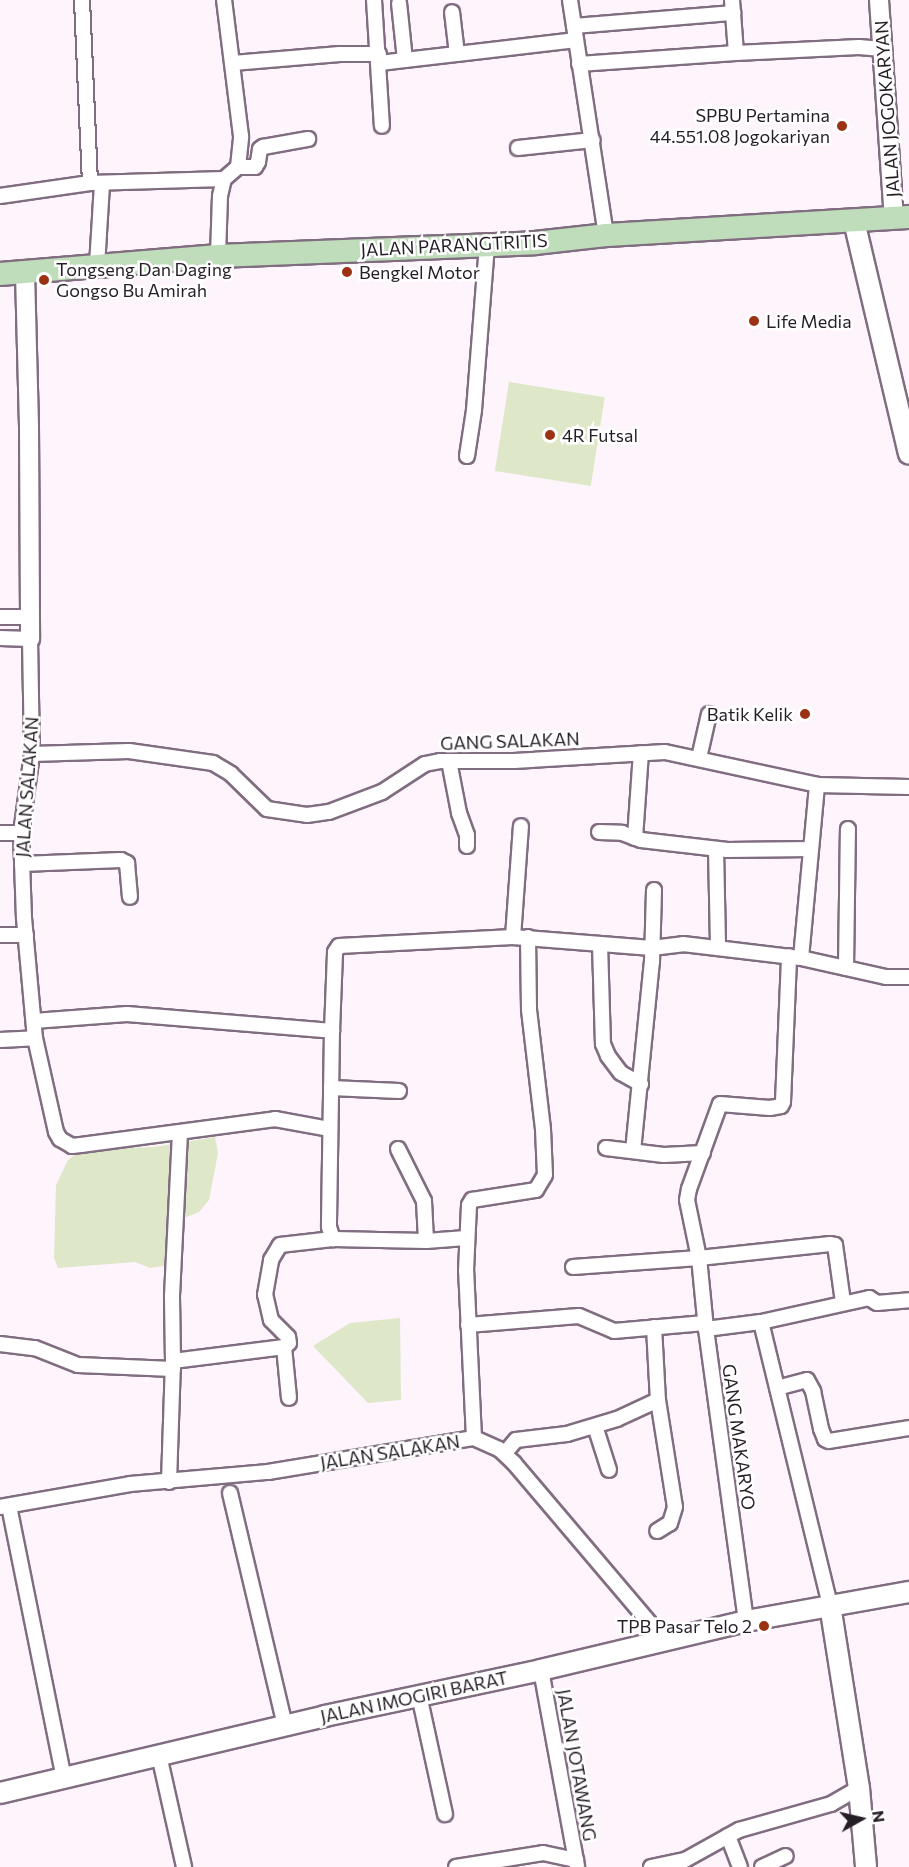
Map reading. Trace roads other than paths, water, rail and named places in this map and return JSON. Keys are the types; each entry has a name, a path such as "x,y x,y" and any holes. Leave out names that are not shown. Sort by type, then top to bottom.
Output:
{"main road":[{"name":"JALAN PARANGTRITIS","path":"0,274 218,256 488,243 535,243 606,235 902,218"},
{"path":"854,220 909,453"},
{"name":"JALAN IMOGIRI BARAT","path":"0,1793 285,1725 541,1670 746,1621 909,1592"},
{"path":"830,1605 860,1788 866,1867"}],"street":[{"path":"82,0 96,184 97,266"},
{"path":"224,0 241,136 238,167"},
{"path":"374,0 382,126"},
{"path":"570,0 606,235"},
{"name":"JALAN JOGOKARYAN","path":"879,0 882,49 902,218"},
{"path":"399,3 405,60"},
{"path":"233,63 340,54 405,60 457,54 732,7 736,53"},
{"path":"452,12 457,54"},
{"path":"579,64 736,53 859,47 882,49"},
{"path":"218,256 219,196 224,179 238,167 255,167 260,149 263,147 308,139"},
{"path":"518,148 592,140"},
{"path":"0,196 96,184 224,179"},
{"path":"467,456 474,410 488,243"},
{"name":"JALAN SALAKAN","path":"26,273 32,754 21,833 26,936 35,1038 56,1132 65,1143 81,1145 180,1132"},
{"path":"0,617 29,617"},
{"path":"0,638 30,639"},
{"path":"699,758 709,714"},
{"name":"GANG SALAKAN","path":"32,754 129,751 213,763 231,774 267,808 307,815 329,812 382,792 429,763 449,761 665,752 817,785 909,787"},
{"path":"635,838 641,753"},
{"path":"449,761 459,813 467,835 467,846"},
{"path":"795,957 811,849 817,785"},
{"path":"513,937 521,826"},
{"path":"846,968 848,829"},
{"path":"0,832 21,833"},
{"path":"599,832 622,833 635,838 716,849 753,851 811,849"},
{"path":"716,849 718,948"},
{"path":"22,864 121,860 128,863 130,897"},
{"path":"633,1151 652,948 654,890"},
{"path":"0,935 26,936"},
{"path":"333,1239 329,1227 332,1031 335,952 339,946 513,937 652,948 683,944 795,957 886,977 909,976"},
{"path":"474,1430 466,1238 469,1205 472,1200 536,1190 545,1175 543,1129 529,1009 528,937"},
{"path":"600,944 603,1044 608,1056 621,1073 640,1084"},
{"name":"GANG MAKARYO","path":"746,1621 705,1326 699,1258 687,1200 720,1104 770,1108 781,1106 783,1102 795,957"},
{"path":"34,1021 127,1014 332,1031"},
{"path":"0,1040 35,1038"},
{"path":"331,1088 399,1091"},
{"path":"169,1482 173,1365 172,1296 180,1132 279,1118 330,1129"},
{"path":"606,1148 664,1155 703,1153"},
{"path":"398,1149 424,1202 426,1241"},
{"path":"289,1398 284,1347 290,1338 271,1320 265,1295 275,1250 280,1245 333,1239 426,1241 466,1238"},
{"path":"573,1268 835,1245 843,1302"},
{"path":"468,1324 579,1316 614,1331 761,1322 869,1298 877,1303 909,1300"},
{"path":"761,1322 830,1605"},
{"path":"654,1327 658,1400 675,1508 670,1523 657,1531"},
{"path":"0,1344 35,1348 78,1365 173,1365 284,1347"},
{"path":"777,1388 807,1380 825,1439 829,1441 909,1428"},
{"path":"508,1448 525,1438 567,1434 595,1426 658,1400"},
{"path":"595,1426 609,1470"},
{"name":"JALAN SALAKAN","path":"4,1507 130,1484 268,1472 474,1430 482,1440 508,1448 665,1641"},
{"path":"230,1493 285,1725"},
{"path":"4,1507 64,1778"},
{"name":"JALAN JOTAWANG","path":"541,1670 577,1864"},
{"path":"419,1695 445,1815"},
{"path":"159,1755 184,1867"},
{"path":"651,1867 686,1863 728,1836 754,1824 831,1804 860,1788"},
{"path":"728,1836 740,1867"},
{"path":"456,1867 543,1853 577,1864"},
{"path":"762,1867 786,1856"}],"place":[{"name":"SPBU Pertamina 44.551.08 Jogokariyan","path":"842,126"},
{"name":"Bengkel Motor","path":"347,272"},
{"name":"Tongseng Dan Daging Gongso Bu Amirah","path":"44,280"},
{"name":"Life Media","path":"754,321"},
{"name":"4R Futsal","path":"550,435"},
{"name":"Batik Kelik","path":"805,714"},
{"name":"TPB Pasar Telo 2","path":"764,1626"}]}
